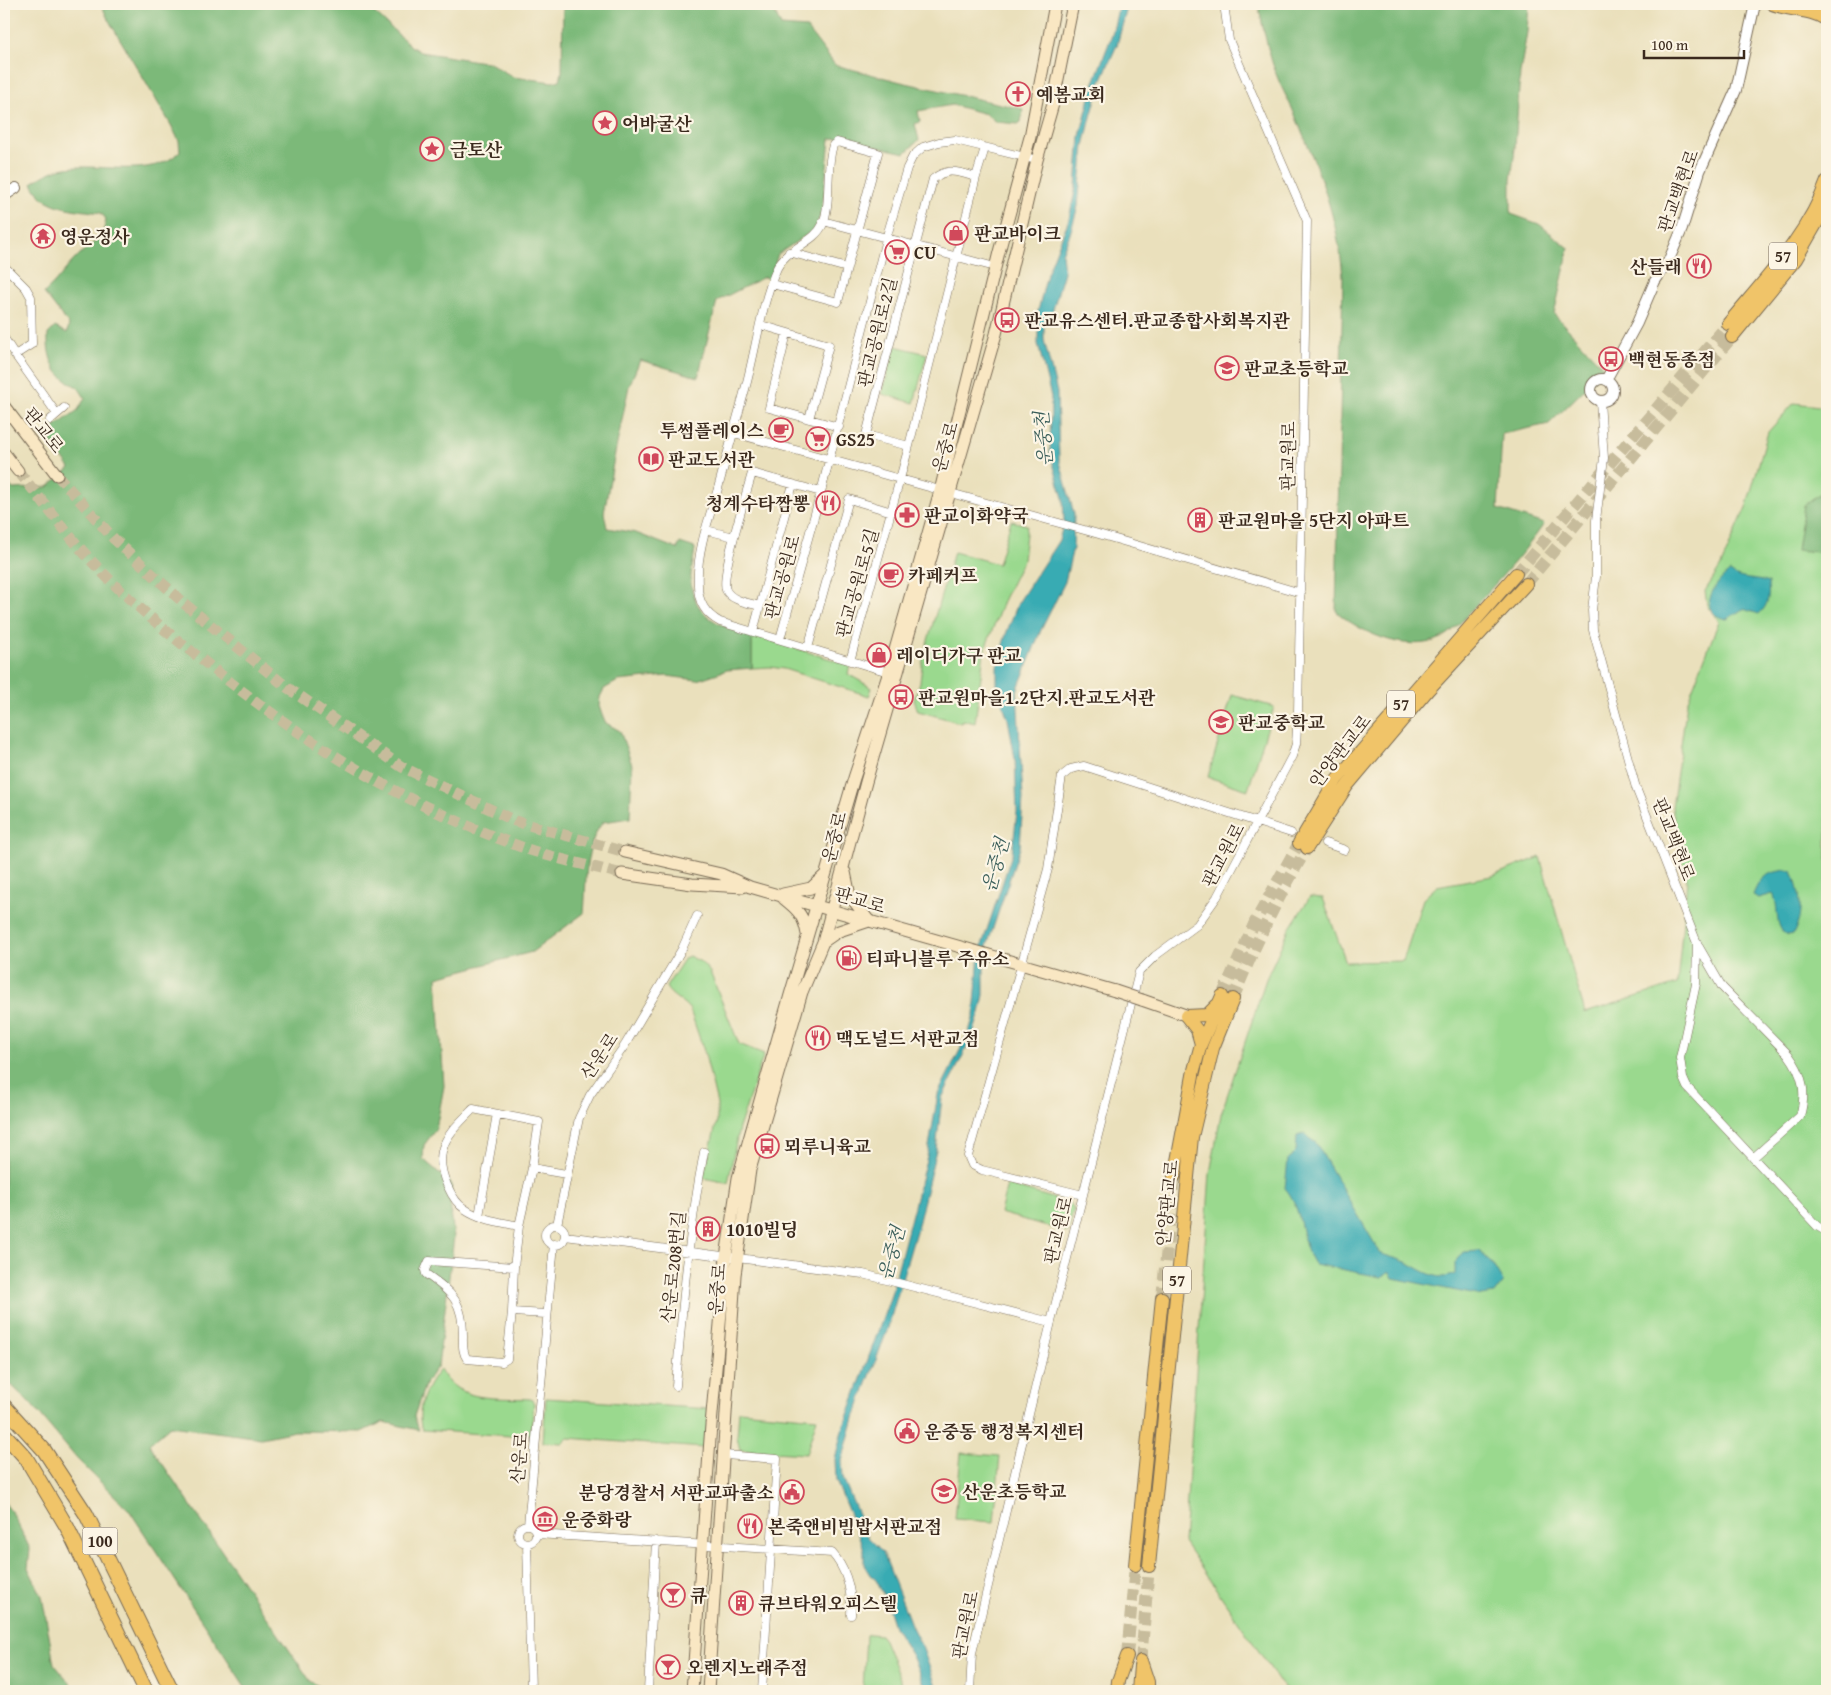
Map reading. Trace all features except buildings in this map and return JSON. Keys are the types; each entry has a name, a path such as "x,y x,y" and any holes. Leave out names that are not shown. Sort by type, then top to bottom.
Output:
{"highway":[{"name":"100","path":"4,1406 44,1450 86,1514 172,1691"},
{"name":"100","path":"4,1434 26,1458 67,1527 146,1691"}],"main road":[{"name":"운중로","path":"945,492 995,267 1024,156 1055,4"},
{"name":"운중로","path":"708,1691 716,1546 725,1455 731,1258 761,1129 802,992 823,942 833,910 894,673 945,492 996,334 1037,160 1053,104 1073,4"},
{"path":"1772,4 1790,10 1820,15 1827,20"},
{"name":"57","path":"1728,324 1806,225 1827,181"},
{"name":"57","path":"1732,337 1796,259 1827,205"},
{"name":"판교로","path":"4,406 57,475"},
{"path":"4,453 18,471"},
{"name":"안양판교로","path":"1299,841 1337,779 1516,574"},
{"name":"안양판교로","path":"1299,841 1428,690 1526,584"},
{"name":"운중로","path":"692,1691 702,1545 738,1178 829,866 894,673"},
{"name":"판교로","path":"625,852 721,874 750,887 1022,964"},
{"path":"778,895 812,887 824,878 829,866"},
{"path":"823,942 839,931 868,921 850,896 844,868"},
{"name":"판교로","path":"622,874 692,884 750,887"},
{"path":"778,895 799,910 805,920 808,937"},
{"path":"1022,964 1115,991 1216,1026"},
{"name":"안양판교로","path":"1149,1566 1192,1137 1216,1026 1225,1000 1206,1015 1186,1016"},
{"path":"1186,1016 1197,1030 1201,1044"},
{"name":"안양판교로","path":"1174,1177 1188,1095 1201,1044 1216,1026"},
{"name":"57","path":"1135,1565 1162,1298"},
{"path":"1116,1691 1127,1656 1125,1691"},
{"path":"1138,1691 1141,1661 1148,1682 1148,1691"}],"street":[{"name":"판교원로","path":"970,1691 972,1653 1051,1322 1139,972 1155,956 1197,925 1206,915 1241,855 1296,744 1307,221 1229,40 1224,4"},
{"name":"판교백현로","path":"1606,380 1636,323 1655,281 1668,262 1682,229 1700,171 1736,90 1755,4"},
{"name":"판교공원로","path":"894,673 780,639 822,492 886,239 907,168 913,156 923,147 938,142 955,140 1037,160"},
{"path":"772,284 838,302 878,153 837,142 833,145 824,221 812,236 789,252 778,267 772,284 761,325 734,433 706,530 698,568 700,600 714,619 780,639"},
{"path":"900,480 985,148"},
{"name":"판교공원로2길","path":"909,446 866,435 933,179 942,172 956,172 976,178"},
{"path":"4,196 16,188"},
{"path":"824,221 995,267"},
{"path":"789,252 847,268"},
{"path":"4,266 26,288 31,302 32,344 15,355"},
{"path":"761,325 829,345 809,419"},
{"path":"787,333 769,408 839,427"},
{"path":"4,338 53,417 64,408"},
{"path":"1606,380 1612,387 1612,394 1606,400 1600,401 1594,398 1591,388 1595,382 1606,380"},
{"name":"판교백현로","path":"1600,401 1604,458 1596,520 1596,577 1592,610 1593,630 1636,788 1697,943 1696,984 1681,1052 1683,1078 1687,1087 1753,1158 1817,1226 1827,1232"},
{"path":"734,433 1028,514 1300,593"},
{"path":"760,606 738,600 726,590 724,579 752,473 822,492"},
{"name":"판교공원로5길","path":"850,661 900,480"},
{"path":"753,632 793,484"},
{"name":"판교공원로5길","path":"808,648 849,499 892,512"},
{"path":"706,530 734,537"},
{"path":"1083,1195 982,1170 972,1165 969,1161 969,1150 1048,869 1062,776 1077,766 1089,767 1258,822 1299,841"},
{"path":"1325,844 1345,850"},
{"name":"산운로","path":"557,1225 579,1118 590,1095 625,1045 682,949 698,916"},
{"path":"1697,943 1722,986 1796,1064 1804,1085 1800,1116 1753,1158"},
{"path":"514,1266 429,1261 425,1270 426,1274 453,1295 459,1304 463,1318 463,1352 467,1359 502,1362 507,1359 516,1247 532,1168 539,1122 473,1109 454,1128 442,1147 440,1160 442,1172 453,1198 464,1209 479,1216 520,1226"},
{"path":"479,1216 498,1114"},
{"name":"산운로208번길","path":"676,1386 696,1190 704,1152"},
{"path":"532,1168 566,1174"},
{"path":"557,1225 564,1230 565,1236 560,1243 554,1244 546,1239 546,1233 548,1228 557,1225"},
{"path":"565,1236 868,1275 1051,1322"},
{"name":"산운로","path":"528,1524 554,1244"},
{"path":"512,1312 546,1314"},
{"path":"725,1455 777,1458 762,1691"},
{"path":"528,1524 533,1527 537,1534 532,1542 527,1543 522,1541 518,1533 520,1528 528,1524"},
{"path":"537,1534 832,1553 840,1563 850,1585 851,1615"},
{"path":"648,1691 656,1541"},
{"path":"527,1543 531,1691"}],"green space":[{"path":"101,4 365,4 420,52 490,63 513,77 553,82 560,80 562,72 563,4 771,4 781,26 807,28 835,65 901,82 1023,109 1021,122 1018,124 996,122 986,114 952,105 918,111 920,122 915,124 919,140 905,153 836,138 830,139 822,212 814,230 778,254 770,279 764,277 717,301 698,377 640,360 629,386 614,458 604,513 607,528 636,533 677,549 680,543 695,548 691,583 698,605 712,620 721,625 752,635 752,668 727,670 697,680 667,676 618,681 604,689 600,697 599,706 602,715 606,723 620,731 632,765 630,818 603,822 592,842 587,865 584,913 532,952 437,977 444,1086 436,1129 424,1145 423,1159 452,1184 450,1202 454,1237 438,1366 426,1382 414,1416 419,1430 383,1422 361,1432 295,1431 261,1438 170,1426 149,1444 311,1682 328,1691 248,1691 129,1510 77,1459 31,1404 4,1378 4,479 13,489 48,487 70,468 45,434 78,410 85,398 78,388 61,376 53,366 48,347 48,334 55,327 67,333 69,325 44,293 81,253 95,242 105,226 106,219 101,213 61,207 52,203 44,199 37,192 32,183 60,169 74,167 139,168 155,165 169,160 180,151 179,141 171,125"},
{"path":"1258,4 1529,4 1527,32 1520,73 1511,180 1511,214 1539,224 1569,248 1554,314 1603,367 1598,376 1549,424 1502,434 1498,509 1544,524 1511,566 1459,624 1448,634 1435,641 1405,643 1390,640 1360,628 1336,611 1343,277 1341,256 1327,197 1295,114 1276,74"},
{"path":"895,346 927,354 914,403 882,394"},
{"path":"1794,403 1827,407 1827,1691 1286,1691 1184,1542 1210,1173 1221,1114 1266,979 1289,929 1310,897 1323,898 1346,962 1403,961 1423,899 1437,886 1492,876 1540,857 1585,1013 1677,984 1687,880 1672,807 1687,703 1719,621 1707,606 1705,591 1720,568 1747,505 1768,432"},
{"path":"1827,488 1827,553 1797,550 1804,505"},
{"path":"1011,521 1027,525 1023,560 1004,599 984,652 975,723 962,720 961,723 918,711 914,700 920,682 923,657 954,552 998,564"},
{"path":"752,635 850,665 848,674 872,688 869,696 784,669 770,667 752,668"},
{"path":"1232,695 1274,707 1248,790 1208,777"},
{"path":"689,956 701,962 710,972 739,1044 764,1054 739,1128 728,1183 703,1178 717,1121 717,1104 705,1054 690,1010 671,994 666,987 685,958"},
{"path":"1007,1185 1070,1203 1074,1209 1068,1232 1000,1213"},
{"path":"440,1369 457,1388 467,1393 492,1398 531,1399 534,1403 531,1433 526,1437 422,1430 420,1422 421,1405 427,1390"},
{"path":"546,1398 710,1409 704,1448 568,1438 563,1443 543,1442"},
{"path":"739,1411 817,1418 806,1454 740,1450 737,1437"},
{"path":"961,1453 1000,1456 994,1522 955,1519"},
{"path":"4,1502 13,1514 30,1549 28,1568 42,1596 54,1664 77,1691 4,1691"},
{"path":"866,1635 880,1635 884,1640 905,1691 863,1691"}],"water":[{"path":"1119,4 1128,4 1117,45 1101,81 1091,117 1084,146 1078,206 1062,253 1064,272 1052,313 1044,321 1044,340 1057,392 1059,458 1074,514 1073,548 1065,582 1041,630 1017,691 1023,798 1020,848 986,949 984,995 980,1013 972,1037 942,1098 936,1150 919,1221 887,1331 854,1418 842,1461 843,1478 858,1514 868,1537 883,1552 912,1627 923,1649 938,1691 927,1691 912,1656 894,1627 885,1598 876,1580 870,1575 864,1565 864,1549 836,1481 835,1459 841,1434 890,1298 928,1152 938,1094 969,1032 974,1015 979,954 1012,854 1017,812 1015,759 1008,719 997,688 997,666 1006,634 1018,603 1059,540 1064,522 1063,498 1050,453 1051,397 1038,344 1038,311 1047,274 1069,219 1076,186 1080,136 1094,82 1112,35"},
{"path":"1730,572 1739,577 1768,583 1768,600 1759,614 1743,609 1727,619 1717,616 1712,611 1710,598 1713,591 1723,577"},
{"path":"1786,870 1792,871 1800,902 1797,926 1793,934 1787,935 1778,922 1773,894 1759,898 1753,895 1761,880 1769,874"},
{"path":"1304,1134 1316,1143 1380,1253 1406,1262 1430,1274 1442,1277 1455,1274 1455,1263 1464,1252 1479,1251 1491,1262 1503,1282 1494,1294 1481,1296 1393,1278 1390,1272 1381,1277 1314,1264 1306,1246 1299,1216 1285,1188 1288,1159 1296,1151 1297,1136"}],"tunnel":[{"path":"1516,574 1728,324"},
{"path":"1526,584 1732,337"},
{"path":"18,471 81,549 128,598 247,695 319,746 394,790 474,828 542,854 622,874"},
{"path":"57,475 114,539 186,605 288,688 402,767 515,821 625,852"},
{"path":"1222,996 1255,922 1299,843"},
{"path":"1233,999 1267,922 1307,848"},
{"path":"1162,1298 1174,1177"},
{"path":"1127,1656 1135,1565"},
{"path":"1141,1661 1149,1566"}],"place":[{"name":"예봄교회","path":"1018,94"},
{"name":"어바굴산","path":"605,123"},
{"name":"금토산","path":"432,149"},
{"name":"판교바이크","path":"956,233"},
{"name":"영운정사","path":"43,236"},
{"name":"CU","path":"897,252"},
{"name":"산들래","path":"1699,266"},
{"name":"판교유스센터.판교종합사회복지관","path":"1007,320"},
{"name":"백현동종점","path":"1611,359"},
{"name":"판교초등학교","path":"1227,368"},
{"name":"투썸플레이스","path":"781,430"},
{"name":"GS25","path":"818,439"},
{"name":"판교도서관","path":"651,459"},
{"name":"청계수타짬뽕","path":"828,503"},
{"name":"판교이화약국","path":"907,515"},
{"name":"판교원마을 5단지 아파트","path":"1200,520"},
{"name":"카페커프","path":"891,575"},
{"name":"레이디가구 판교","path":"879,655"},
{"name":"판교원마을1.2단지.판교도서관","path":"901,697"},
{"name":"판교중학교","path":"1221,722"},
{"name":"티파니블루 주유소","path":"849,958"},
{"name":"맥도널드 서판교점","path":"818,1038"},
{"name":"뫼루니육교","path":"767,1146"},
{"name":"1010빌딩","path":"708,1229"},
{"name":"운중동 행정복지센터","path":"907,1431"},
{"name":"산운초등학교","path":"944,1491"},
{"name":"분당경찰서 서판교파출소","path":"792,1492"},
{"name":"운중화랑","path":"545,1519"},
{"name":"본죽앤비빔밥서판교점","path":"750,1526"},
{"name":"큐","path":"673,1595"},
{"name":"큐브타워오피스텔","path":"741,1603"},
{"name":"오렌지노래주점","path":"668,1667"}],"water label":[{"name":"운중천","path":"1043,439"},
{"name":"운중천","path":"995,865"},
{"name":"운중천","path":"891,1253"}]}
